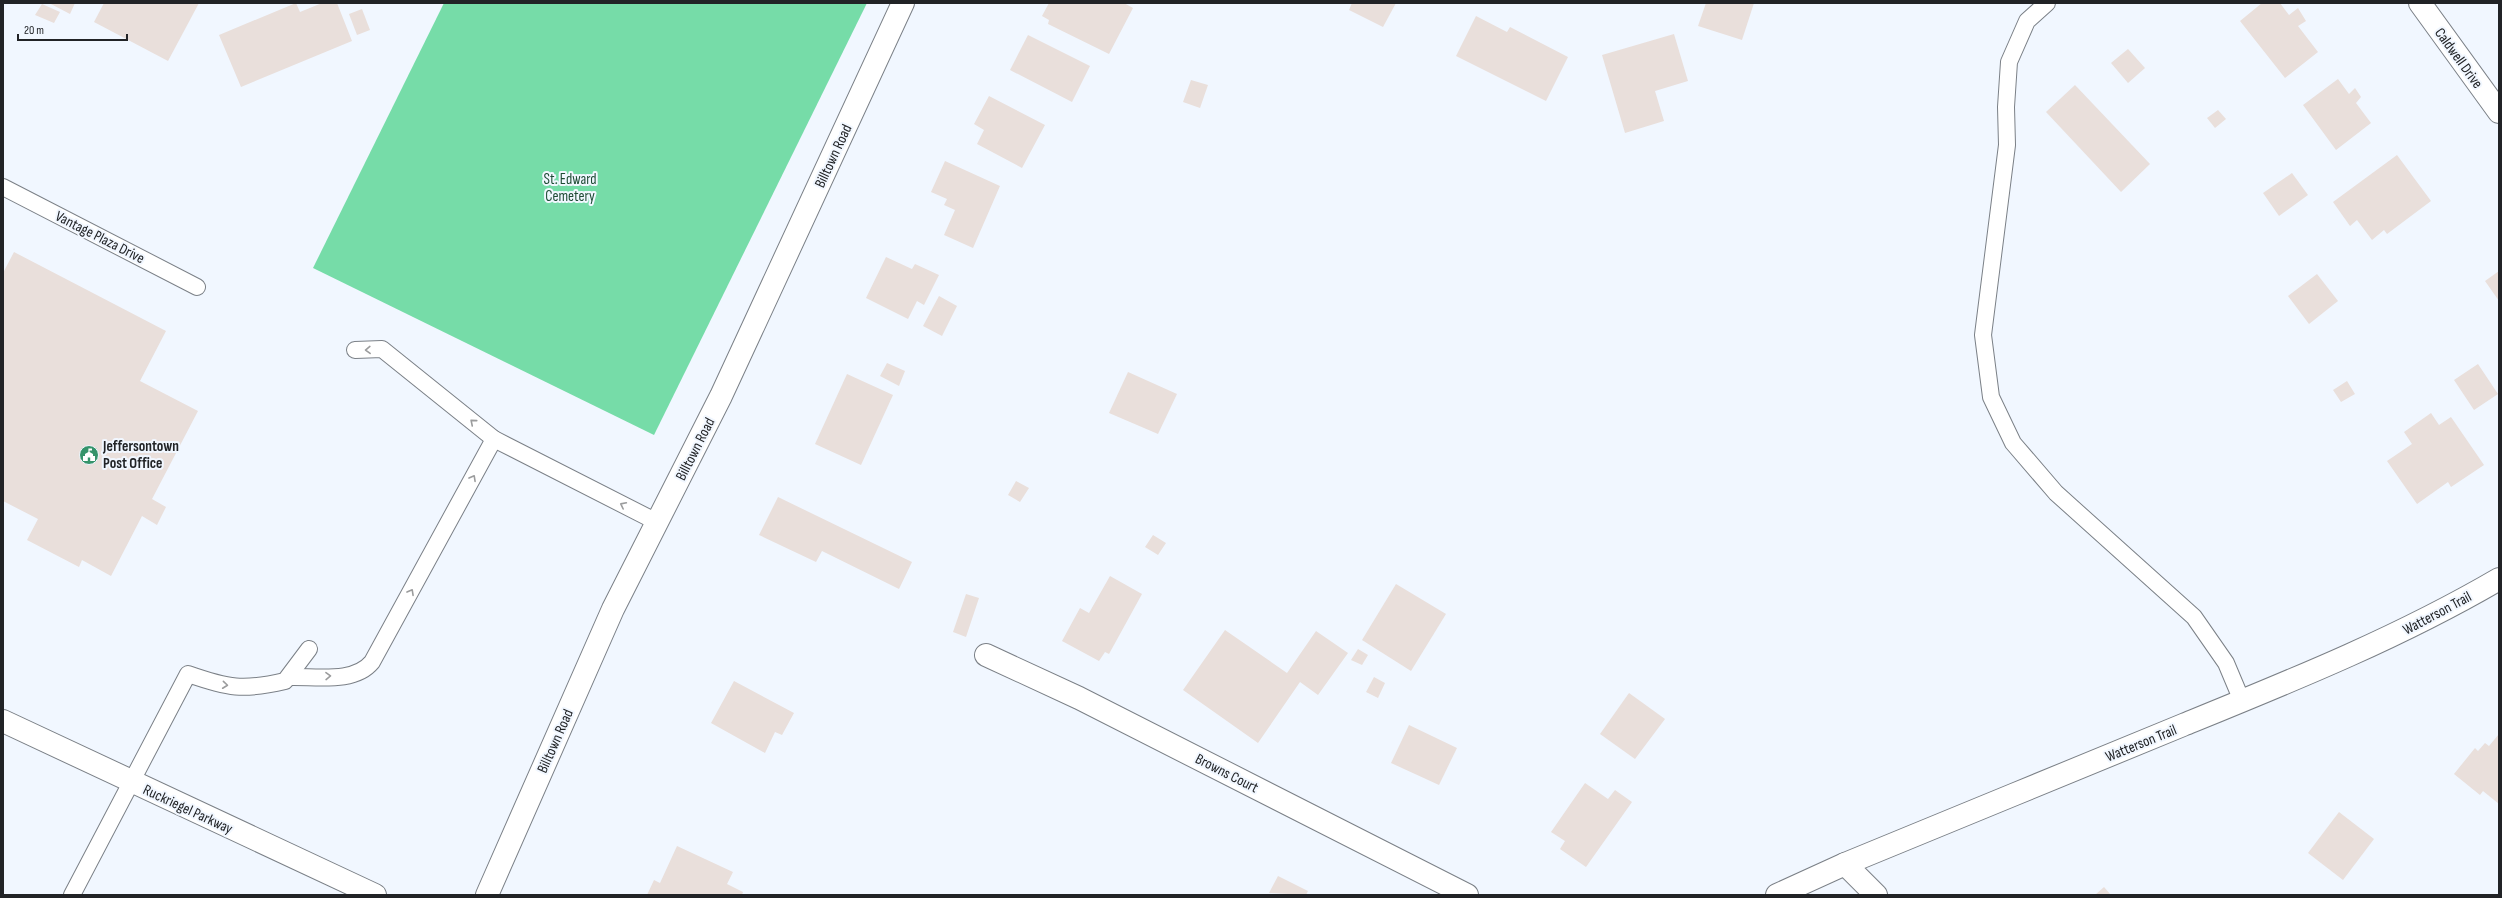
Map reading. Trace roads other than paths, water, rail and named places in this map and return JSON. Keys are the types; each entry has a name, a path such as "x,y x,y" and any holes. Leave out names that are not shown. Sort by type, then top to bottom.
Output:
{"main road":[{"name":"Billtown Road","path":"487,895 613,608 763,309 903,3"},
{"name":"Caldwell Drive","path":"2420,3 2499,112"},
{"name":"Watterson Trail","path":"1777,895 1845,864 2242,701 2392,636 2455,604 2499,579"},
{"name":"Browns Court","path":"986,655 1079,698 1467,895"},
{"name":"Ruckriegel Parkway","path":"3,720 131,782 375,895"},
{"path":"1845,864 1876,895"}],"lane":[{"path":"2047,3 2027,21 2009,62 2006,107 2007,145 1983,335 1991,397 2013,443 2056,493 2194,617 2226,663 2242,701"},
{"name":"Vantage Plaza Drive","path":"3,187 197,287"},
{"path":"355,350 382,349 494,439 657,522"},
{"path":"289,677 354,676 365,671 372,662 494,439"},
{"path":"72,895 188,674 219,685 254,688 286,681 309,649"}],"place":[{"name":"Jeffersontown Post Office","path":"89,455"}],"park label":[{"name":"St. Edward Cemetery","path":"570,188"}]}
